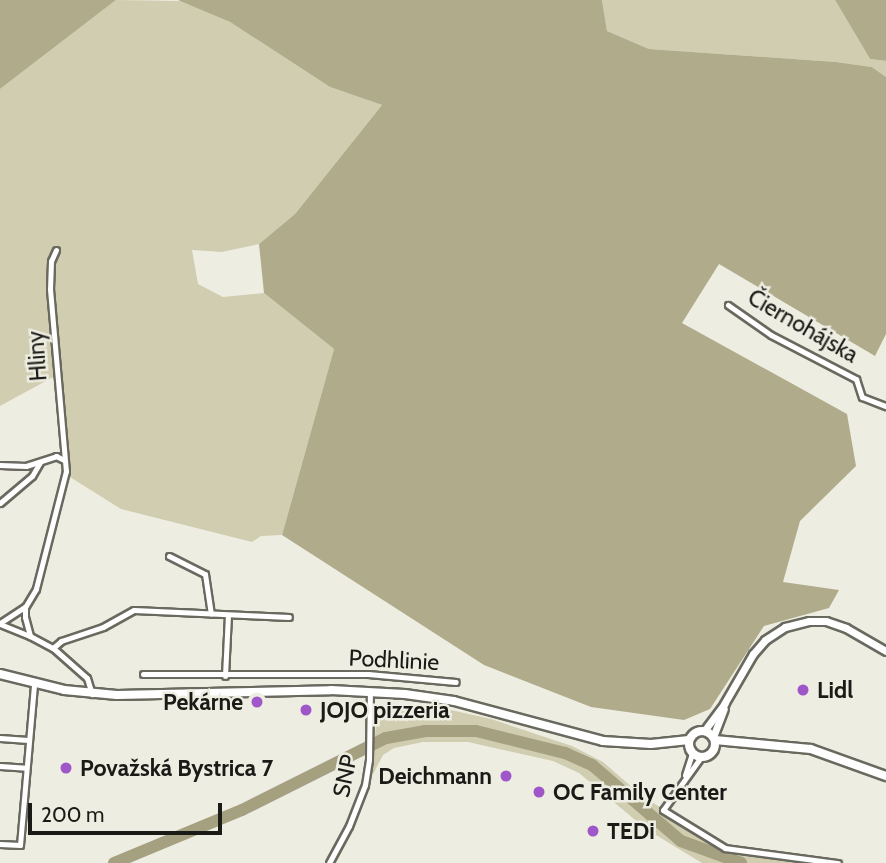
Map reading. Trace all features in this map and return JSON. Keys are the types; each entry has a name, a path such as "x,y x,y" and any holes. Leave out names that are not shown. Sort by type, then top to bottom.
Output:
{"main road":[{"path":"0,674 34,684 92,694 159,696 370,691 454,701 593,739 690,747 701,757 713,751 743,745"},
{"path":"690,747 695,733 704,731 714,739 743,745 811,749 886,776"},
{"path":"713,751 714,739"}],"street":[{"name":"Hliny","path":"25,607 36,589 65,473 50,289 51,261 56,250"},
{"name":"Čiernohájska","path":"728,305 771,335 856,379 862,397 886,407"},
{"path":"0,465 19,467 56,456 64,460"},
{"path":"0,503 32,476 40,462"},
{"path":"169,555 205,574 211,614"},
{"path":"0,624 25,607 30,636"},
{"path":"53,648 61,641 103,628 134,610 289,617"},
{"path":"225,676 228,615"},
{"path":"704,731 760,645 791,625 809,621 835,624 886,652"},
{"path":"0,624 53,648 87,678 92,694"},
{"name":"Podhlinie","path":"143,674 330,675 456,682"},
{"name":"Podhlinie","path":"330,675 331,690"},
{"path":"0,844 20,845 34,684"},
{"name":"SNP","path":"329,863 355,813 369,758 370,691"},
{"path":"714,739 724,704"},
{"path":"0,738 28,740"},
{"path":"682,781 690,747"},
{"path":"701,757 663,810 725,848 838,863"},
{"path":"0,766 26,768"}],"shaded area":[{"path":"0,0 116,0 0,89"},
{"path":"116,0 182,1 230,22 330,87 382,105 295,214 259,244 222,252 192,250 198,284 223,297 264,293 334,349 282,535 261,536 252,542 121,509 70,477 55,376 0,406 0,89"},
{"path":"178,0 602,0 607,31 649,49 836,62 872,67 886,77 886,334 875,356 719,264 682,323 847,414 856,466 800,521 783,582 839,590 829,608 764,626 710,709 684,720 591,707 484,665 282,535 334,349 264,293 259,244 295,214 382,105 330,87 230,22"},
{"path":"602,0 835,0 870,59 886,61 886,77 872,67 836,62 649,49 607,31"},
{"path":"835,0 886,0 886,61 870,59"},
{"path":"388,703 442,708 491,719 572,746 603,762 641,795 718,845 838,863 702,863 646,829 579,773 553,761 468,742 423,742 394,748 383,755 372,776 376,723 382,708"}],"waterway":[{"path":"114,863 242,810 386,738 424,731 476,731 565,753 592,765 681,841 741,863"}],"place":[{"name":"Lidl","path":"803,690"},
{"name":"Pekárne","path":"257,702"},
{"name":"JOJO pizzeria","path":"306,710"},
{"name":"Považská Bystrica 7","path":"66,768"},
{"name":"Deichmann","path":"506,776"},
{"name":"OC Family Center","path":"539,792"},
{"name":"TEDi","path":"593,831"}]}
